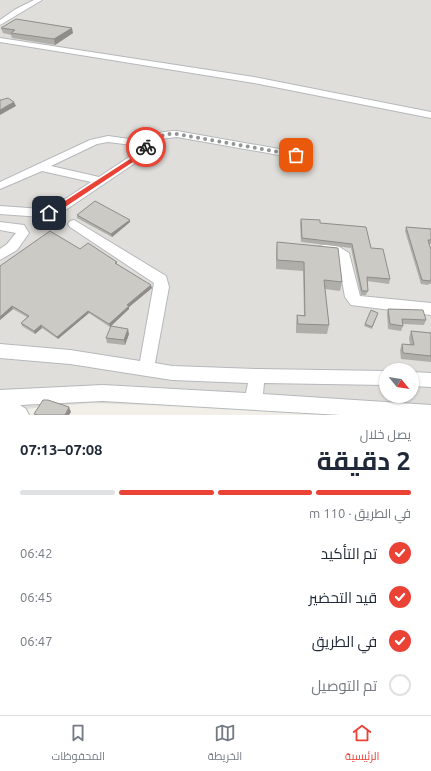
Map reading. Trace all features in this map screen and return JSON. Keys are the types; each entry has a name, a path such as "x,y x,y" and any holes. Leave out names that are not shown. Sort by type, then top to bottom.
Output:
{"lane":[{"path":"0,23 18,10 39,0"},
{"path":"0,40 247,79 431,115"},
{"path":"0,210 49,213 57,210 143,152 146,144 156,137 165,134 177,134 296,155"},
{"path":"0,186 102,140 146,144"},
{"path":"40,167 100,181"},
{"path":"74,224 161,280 162,287 146,370"},
{"path":"0,226 20,228 23,233 12,247 0,255"},
{"path":"308,249 341,252 344,256 352,298 356,301 431,309"},
{"path":"0,351 70,357 172,374 379,378"},
{"path":"252,401 257,376"},
{"path":"419,379 431,380"},
{"path":"0,398 104,393 431,413"},
{"path":"0,407 13,410 20,415"}],"shaded area":[{"path":"0,0 431,0 431,415 382,415 350,412 91,403 0,411"}],"building":[{"path":"16,19 72,28 54,39 11,33 15,30 1,28"},
{"path":"8,98 14,102 0,110 0,100"},
{"path":"95,201 130,220 111,234 77,215"},
{"path":"301,219 320,220 320,223 366,227 371,248 383,249 390,279 367,277 368,291 362,291 352,244 302,238"},
{"path":"406,227 431,229 431,240 428,240 431,250 430,281 422,280"},
{"path":"50,231 80,249 88,243 117,262 115,263 151,285 127,305 129,306 109,324 88,311 57,337 41,325 34,331 21,323 29,316 12,306 0,317 0,266"},
{"path":"277,242 338,248 342,282 324,280 329,325 298,324 297,315 305,316 304,262 277,260"},
{"path":"388,309 423,310 426,320 402,319 403,326 390,324"},
{"path":"371,310 378,313 372,327 365,324"},
{"path":"111,326 128,329 124,340 106,338"},
{"path":"411,331 431,333 431,356 403,353 402,344 414,345"},
{"path":"43,400 48,400 69,407 65,415 34,414"}],"way so far":[{"path":"146,147 146,144 156,137 165,134 177,134 296,155"}],"route":[{"path":"49,213 57,210 143,152 146,147"}]}
